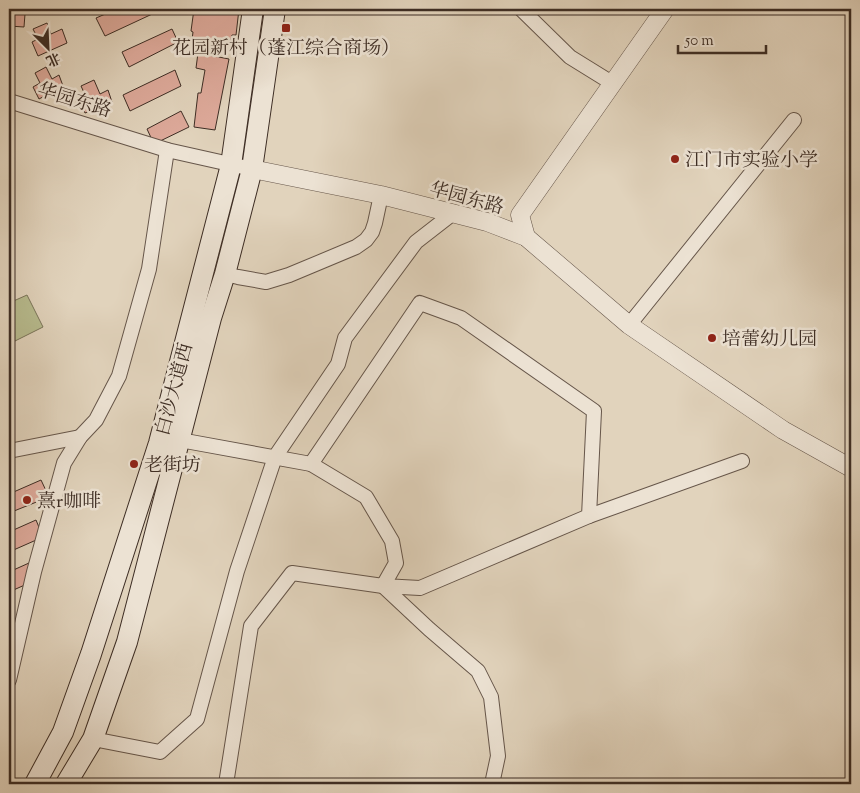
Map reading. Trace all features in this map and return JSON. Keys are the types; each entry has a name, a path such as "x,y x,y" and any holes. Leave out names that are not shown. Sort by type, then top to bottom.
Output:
{"main road":[{"name":"白沙大道西","path":"35,784 63,732 91,654 156,452 230,165 253,9"},
{"name":"白沙大道西","path":"66,784 93,739 127,642 211,318 225,274 252,169 275,9"}],"street":[{"path":"521,9 570,57 612,83"},
{"path":"526,236 520,215 665,9"},
{"name":"华园东路","path":"9,101 167,150 381,196 486,222 526,236 629,325 783,430 851,468"},
{"path":"629,325 794,120"},
{"path":"9,680 34,572 64,463 80,437 96,420 119,376 149,269 167,150"},
{"path":"225,274 266,282 289,275 356,247 366,240 372,232 381,196"},
{"path":"93,739 160,752 197,719 237,571 274,457 338,364 344,338 416,242 452,214"},
{"path":"310,464 420,303 461,318 594,411 589,516"},
{"path":"11,454 80,437"},
{"path":"180,440 310,464 366,497 392,541 396,562 383,586"},
{"path":"226,784 251,626 292,573 383,586 420,588 589,516 742,461"},
{"path":"383,586 428,629 478,671 491,697 498,756 492,784"}],"green space":[{"path":"27,295 43,327 9,344 9,303"}],"building":[{"path":"117,9 163,9 105,36 96,18"},
{"path":"194,9 239,9 236,35 232,35 230,44 192,40 193,32 191,31"},
{"path":"9,11 10,13 25,14 24,27 9,26"},
{"path":"47,23 51,34 62,29 67,43 38,56 32,42 38,39 33,29"},
{"path":"172,29 178,42 129,67 122,52"},
{"path":"198,53 229,59 215,130 194,127 198,93 201,93 205,70 196,68"},
{"path":"46,67 52,79 59,75 63,86 39,99 33,87 40,83 35,73"},
{"path":"175,70 181,86 130,111 123,95"},
{"path":"94,80 100,94 108,90 112,102 85,113 80,102 87,99 81,86"},
{"path":"181,111 189,127 154,144 147,129"},
{"path":"41,480 49,497 9,513 9,494"},
{"path":"36,520 43,537 9,552 9,532"},
{"path":"29,563 36,580 9,592 9,572"}],"place":[{"name":"花园新村（蓬江综合商场）","path":"286,28"},
{"name":"江门市实验小学","path":"675,159"},
{"name":"培蕾幼儿园","path":"712,338"},
{"name":"老街坊","path":"134,464"},
{"name":"熹r咖啡","path":"27,500"}]}
